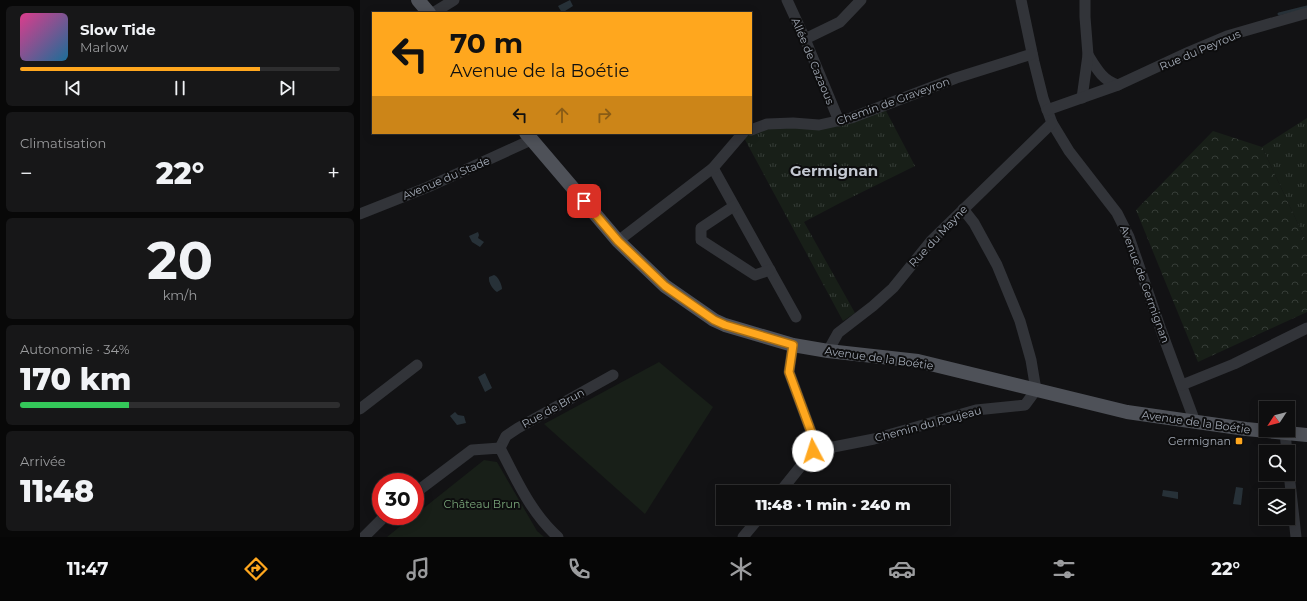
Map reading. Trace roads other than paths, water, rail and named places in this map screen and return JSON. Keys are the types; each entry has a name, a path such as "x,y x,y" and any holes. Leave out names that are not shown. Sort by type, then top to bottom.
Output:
{"main road":[{"path":"418,0 428,12"},
{"name":"Avenue de la Boétie","path":"529,137 618,241 665,286 714,320 725,325 793,345 828,351 918,362 1127,412 1259,430"},
{"name":"Avenue de la Boétie","path":"1295,434 1307,436"}],"street":[{"path":"435,12 454,0"},
{"name":"Allée de Cazaous","path":"787,0 839,121"},
{"path":"805,40 840,22 861,0"},
{"name":"Avenue de Germignan","path":"1022,0 1032,54 1052,123 1069,151 1117,213 1130,237 1195,422"},
{"path":"1082,98 1088,55 1085,0"},
{"name":"Rue du Peyrous","path":"1047,110 1118,86 1189,52 1227,36 1307,13"},
{"name":"Chemin de Graveyron","path":"752,130 767,124 793,123 819,126 851,118 956,78 1032,54"},
{"path":"1088,55 1098,71 1109,83 1118,86"},
{"name":"Rue du Mayne","path":"828,351 838,333 873,306 893,288 931,241 1052,123"},
{"path":"618,241 713,168 742,134"},
{"name":"Avenue du Stade","path":"360,214 428,187 529,137"},
{"path":"713,168 796,317"},
{"path":"734,206 701,228 701,240 755,275 770,270"},
{"path":"963,209 974,223 997,265 1020,321 1031,360 1036,390"},
{"path":"1182,385 1234,364 1307,328"},
{"path":"786,485 813,451 813,437 789,372 793,345"},
{"path":"360,409 417,365"},
{"name":"Rue de Brun","path":"500,448 506,436 518,428 613,375"},
{"name":"Chemin du Poujeau","path":"813,451 874,439 976,410 1025,405 1036,390"},
{"path":"424,486 472,450 500,448 520,489 547,527 558,537"},
{"path":"1290,481 1296,537"},
{"path":"364,537 376,525"},
{"path":"746,536 754,525"}],"waterway":[{"path":"1279,14 1307,7"}],"place":[{"name":"Germignan","path":"1239,441"}],"district":[{"name":"Germignan","path":"834,170"}],"park label":[{"name":"Château Brun","path":"482,504"}]}
